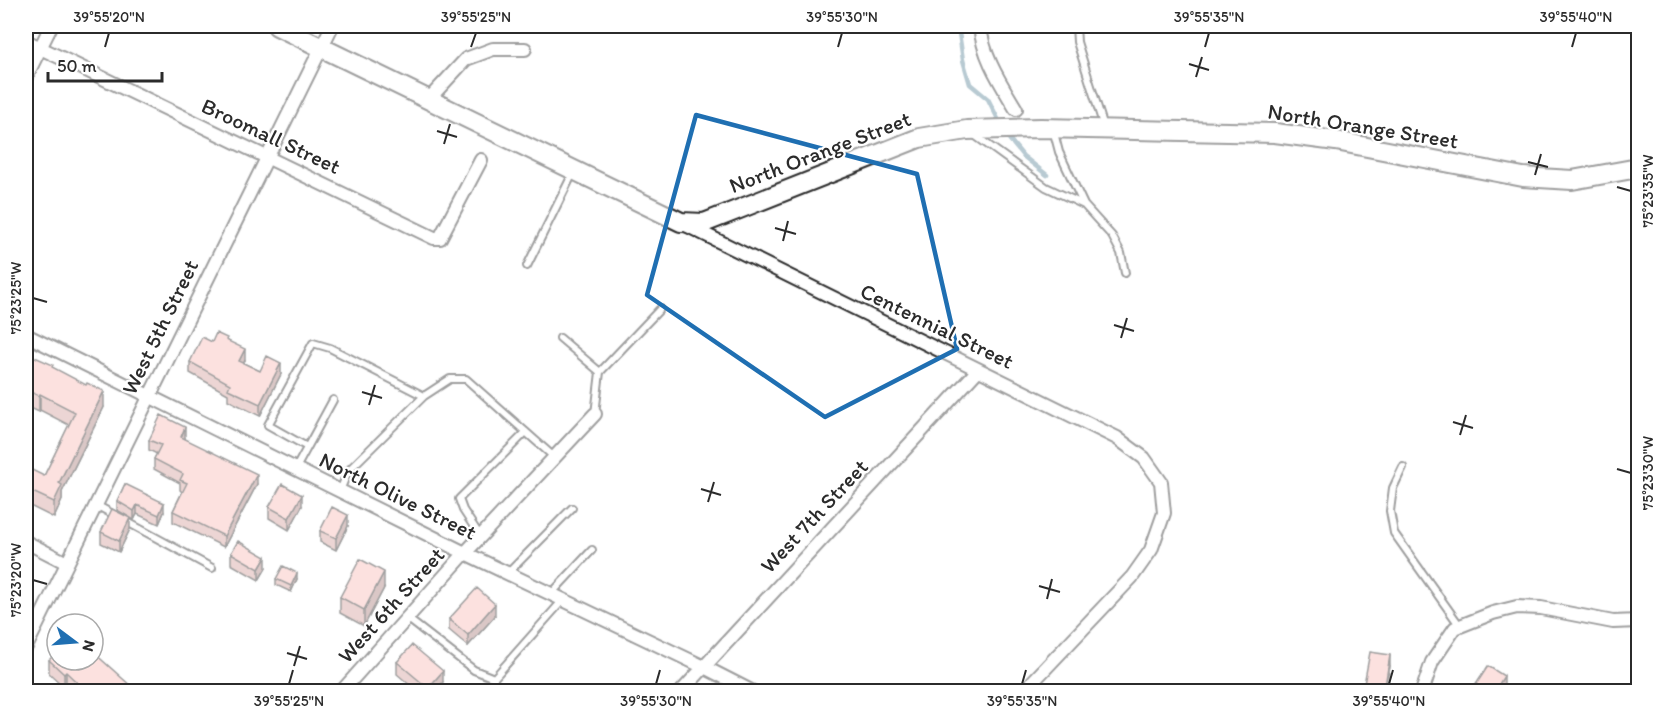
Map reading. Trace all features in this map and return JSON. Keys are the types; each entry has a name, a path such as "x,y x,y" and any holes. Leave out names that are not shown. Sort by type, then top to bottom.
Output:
{"street":[{"path":"26,77 51,26"},
{"name":"North Orange Street","path":"277,26 681,222 704,223 919,138 967,130 1053,129 1275,133 1336,141 1523,177 1572,180 1638,168"},
{"name":"West 5th Street","path":"26,647 332,26"},
{"path":"980,26 988,59 1016,109"},
{"name":"Broomall Street","path":"26,41 434,238 440,238 481,159"},
{"path":"428,100 466,59 493,49 525,49"},
{"name":"Centennial Street","path":"681,222 1118,438 1144,458 1161,482 1164,513 1151,550 1132,577 1023,692"},
{"name":"North Olive Street","path":"26,335 465,553 704,666 753,692"},
{"name":"West 7th Street","path":"681,692 978,370"},
{"name":"West 6th Street","path":"341,692 465,553 595,414"},
{"path":"26,542 67,563"},
{"path":"1422,692 1437,652 1455,628 1516,607 1541,608 1613,622 1638,621"}],"lane":[{"path":"1076,26 1077,42 1105,131"},
{"path":"1053,129 1063,161 1084,206 1112,236 1121,253 1125,273"},
{"path":"967,130 1046,187 1084,206"},
{"path":"527,266 574,170"},
{"path":"595,414 600,372 660,309"},
{"path":"560,338 600,372"},
{"path":"308,447 268,425 313,343 330,348 424,396"},
{"path":"340,490 348,471 424,396 450,379 466,379 554,458"},
{"path":"296,468 333,400"},
{"path":"481,537 463,510 459,499 526,432"},
{"path":"1403,467 1393,488 1390,511 1394,533 1460,626"},
{"path":"96,505 213,567"},
{"path":"508,573 572,508"},
{"path":"551,594 592,550"},
{"path":"407,618 474,670 494,678 564,600"}],"highlighted area":[{"path":"696,115 917,174 957,349 825,417 647,295"}],"building":[{"path":"216,333 245,349 239,361 260,371 267,356 281,363 260,404 228,389 230,384 190,362 202,337 212,342"},
{"path":"26,353 53,365 52,367 86,385 87,383 104,391 59,483 62,485 54,502 26,489 26,478 30,469 44,476 75,412 40,394 39,396 26,390"},
{"path":"161,415 185,427 181,437 257,474 224,536 173,511 187,483 180,480 183,474 154,459 161,445 149,440"},
{"path":"125,484 164,503 159,515 137,505 134,511 117,501"},
{"path":"282,484 302,495 289,518 269,507"},
{"path":"332,507 348,515 336,538 320,531"},
{"path":"112,509 130,518 119,541 101,532"},
{"path":"238,541 266,557 259,569 231,553"},
{"path":"360,559 384,572 364,610 340,597"},
{"path":"283,566 297,573 291,586 276,579"},
{"path":"477,588 495,604 468,635 449,619"},
{"path":"412,645 443,671 428,688 397,662"},
{"path":"1370,652 1390,655 1384,692 1368,692 1370,685 1364,684"},
{"path":"105,663 141,692 87,692 66,672 105,672"},
{"path":"1488,666 1504,676 1499,684 1511,692 1471,692"}],"waterway":[{"path":"958,26 963,60 970,84 988,99 1001,125"},
{"path":"1006,135 1023,156 1047,175"}]}
